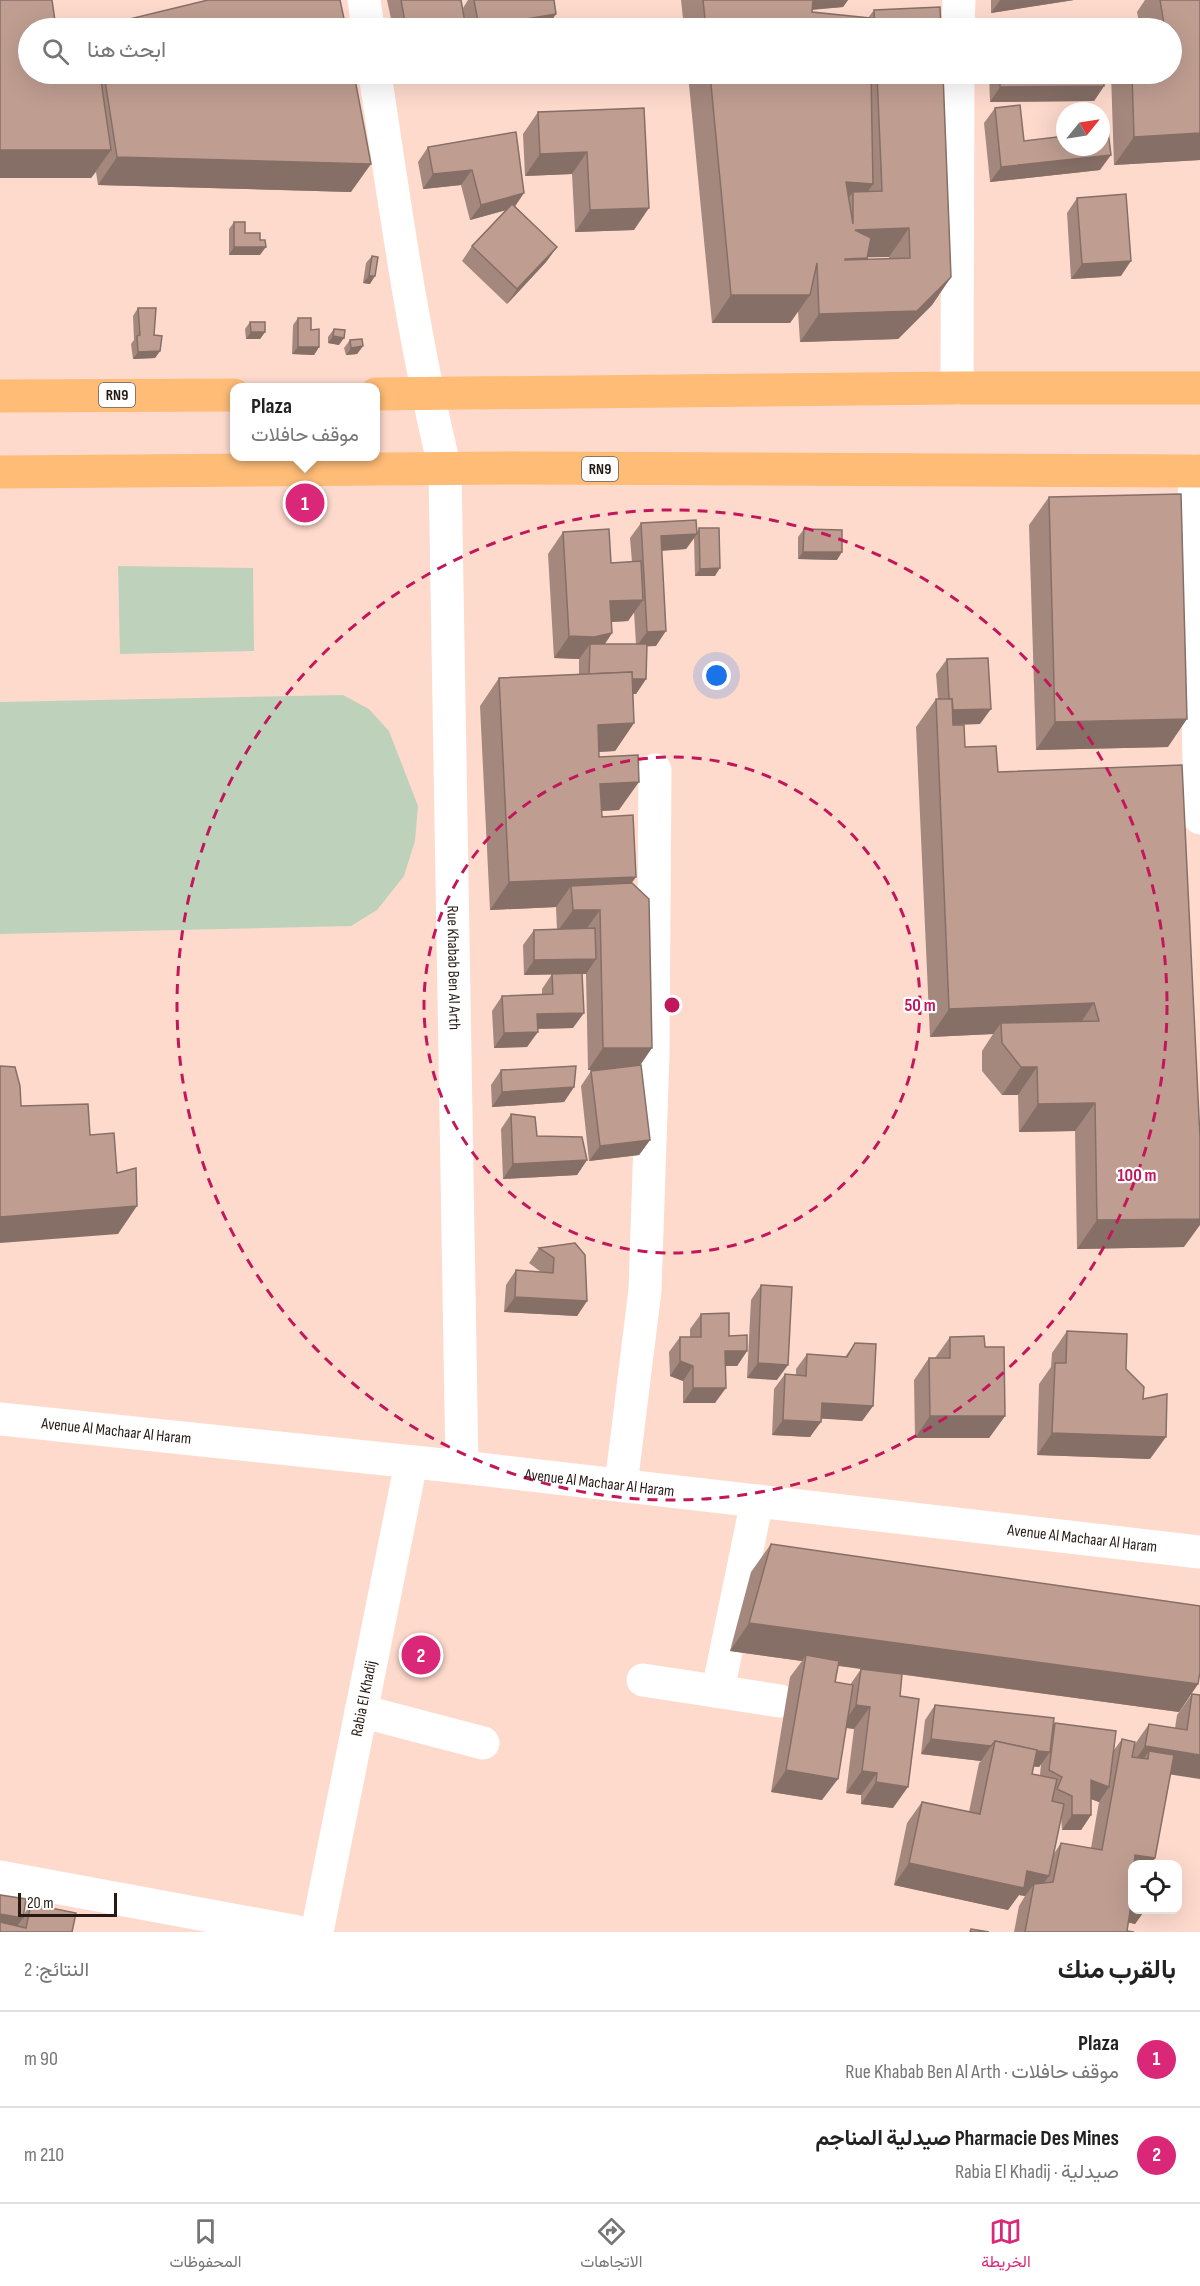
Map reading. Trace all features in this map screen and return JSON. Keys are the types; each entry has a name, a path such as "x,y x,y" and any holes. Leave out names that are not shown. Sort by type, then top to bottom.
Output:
{"main road":[{"path":"380,394 1200,388"},
{"name":"RN9","path":"0,396 230,395"},
{"name":"RN9","path":"0,472 445,469 1197,471"}],"street":[{"path":"364,0 367,18"},
{"path":"958,0 958,18"},
{"name":"Rue Khabab Ben Al Arth","path":"377,84 411,310 427,394 445,469 462,1467"},
{"path":"957,388 958,84"},
{"path":"1197,471 1200,818"},
{"path":"621,1485 645,1290 653,1054 656,770"},
{"name":"Avenue Al Machaar Al Haram","path":"0,1419 462,1467 1200,1552"},
{"name":"Rabia El Khadij","path":"317,1932 411,1463"},
{"path":"718,1690 757,1501"},
{"path":"643,1680 780,1701"},
{"path":"361,1711 483,1743"},
{"path":"0,1877 298,1932"}],"green space":[{"path":"118,566 253,568 254,651 120,654"},
{"path":"343,695 369,709 389,731 418,806 415,841 404,876 377,910 351,926 0,934 0,702"}],"building":[{"path":"0,0 52,0 55,18 18,18 18,84 101,84 111,150 0,150"},
{"path":"208,0 340,0 344,18 134,18"},
{"path":"401,0 461,0 464,18 404,18"},
{"path":"474,0 554,0 556,14 532,18 477,18"},
{"path":"703,0 813,0 812,12 870,18 705,18"},
{"path":"1160,0 1200,0 1200,133 1134,137 1132,84 1182,84 1182,18 1163,18"},
{"path":"940,7 941,18 874,18 874,10"},
{"path":"106,84 356,84 371,164 117,157"},
{"path":"711,84 871,84 873,184 846,182 853,224 853,192 882,191 877,84 943,84 951,277 917,311 819,314 817,263 810,295 731,295","holes":["909,228 910,258 845,260 867,258 871,238 855,230"]},
{"path":"1000,84 1104,84 1104,86 1000,87"},
{"path":"1020,105 1024,141 1056,137 1056,156 1102,156 1001,167 995,108"},
{"path":"644,108 649,208 590,210 587,152 540,154 538,112"},
{"path":"516,132 524,193 481,205 472,170 433,174 428,147"},
{"path":"1126,194 1131,261 1082,264 1077,198"},
{"path":"512,204 557,247 517,289 472,246"},
{"path":"234,222 245,222 245,233 260,233 260,240 265,240 266,247 234,247"},
{"path":"372,256 378,257 375,276 369,276"},
{"path":"138,308 156,308 154,335 162,336 160,351 138,352 137,336 140,335"},
{"path":"298,318 311,318 311,330 319,329 319,347 298,347"},
{"path":"250,322 265,322 265,332 251,332"},
{"path":"334,329 345,330 344,338 333,336"},
{"path":"362,339 363,346 351,348 350,340"},
{"path":"1181,494 1187,719 1055,722 1049,497"},
{"path":"696,520 697,534 661,536 666,631 647,632 641,523"},
{"path":"699,528 719,528 720,568 700,569"},
{"path":"609,529 611,563 641,561 643,600 610,601 612,633 594,637 569,636 563,532"},
{"path":"804,529 842,530 842,552 803,552"},
{"path":"590,644 647,644 646,679 632,679 632,672 589,674"},
{"path":"988,658 991,709 953,710 952,699 949,699 947,659"},
{"path":"632,672 634,723 598,725 599,757 638,755 639,782 600,784 602,817 633,815 636,877 509,882 499,678"},
{"path":"936,699 952,699 953,725 964,725 965,747 996,746 998,772 1182,765 1200,1138 1200,1219 1097,1220 1095,1103 1038,1104 1037,1067 1021,1067 1002,1043 1001,1023 1099,1021 1094,1003 949,1009"},
{"path":"632,883 649,899 652,1048 603,1048 600,910 573,910 571,886"},
{"path":"595,928 596,959 534,960 534,930"},
{"path":"582,973 584,1013 537,1014 538,1032 504,1033 502,996 553,994 552,974"},
{"path":"641,1065 650,1140 600,1146 591,1071"},
{"path":"0,1066 15,1067 20,1086 21,1106 88,1104 90,1135 114,1133 117,1173 136,1168 137,1206 0,1217"},
{"path":"576,1066 574,1087 502,1092 501,1070"},
{"path":"511,1114 535,1117 537,1136 582,1137 587,1160 513,1164"},
{"path":"575,1243 585,1255 587,1301 515,1297 516,1270 553,1273 554,1258 539,1248"},
{"path":"761,1285 792,1287 788,1365 758,1363"},
{"path":"729,1313 729,1336 747,1335 747,1351 725,1351 726,1388 693,1388 693,1366 680,1361 680,1337 701,1337 701,1314"},
{"path":"1067,1331 1127,1334 1126,1369 1144,1387 1143,1399 1167,1394 1166,1437 1052,1433 1055,1363 1066,1363"},
{"path":"984,1336 985,1347 1004,1347 1005,1416 930,1416 929,1358 950,1358 950,1337"},
{"path":"855,1343 876,1344 873,1406 822,1403 821,1422 783,1420 785,1374 806,1376 807,1354 847,1357"},
{"path":"771,1544 1200,1606 1198,1684 749,1623"},
{"path":"806,1655 839,1661 835,1682 853,1685 838,1779 786,1770"},
{"path":"861,1669 902,1674 900,1696 919,1699 908,1787 876,1782 877,1773 862,1771 870,1707 856,1705"},
{"path":"1192,1694 1200,1695 1200,1755 1145,1746 1149,1724 1187,1730"},
{"path":"935,1705 1054,1718 1050,1752 995,1741 991,1746 931,1739"},
{"path":"1055,1723 1116,1731 1109,1787 1091,1780 1091,1815 1072,1815 1072,1796 1057,1789 1062,1777 1049,1770"},
{"path":"1122,1739 1135,1742 1132,1757 1148,1759 1149,1751 1174,1755 1155,1858 1135,1855 1134,1860 1128,1860 1130,1914 1127,1931 1134,1932 1025,1932 1034,1884 1053,1882 1061,1843 1102,1850"},
{"path":"995,1741 1037,1750 1032,1774 1057,1779 1052,1801 1064,1804 1049,1876 1027,1871 1024,1888 909,1863 922,1802 980,1814"},
{"path":"0,1895 26,1899 23,1918 0,1914"},
{"path":"31,1904 76,1913 72,1932 0,1932 0,1922 26,1928"},
{"path":"971,1929 989,1932 970,1932"}],"place":[{"name":"Plaza","path":"305,503"},
{"name":"Pharmacie Des Mines صيدلية المناجم","path":"421,1655"}]}
